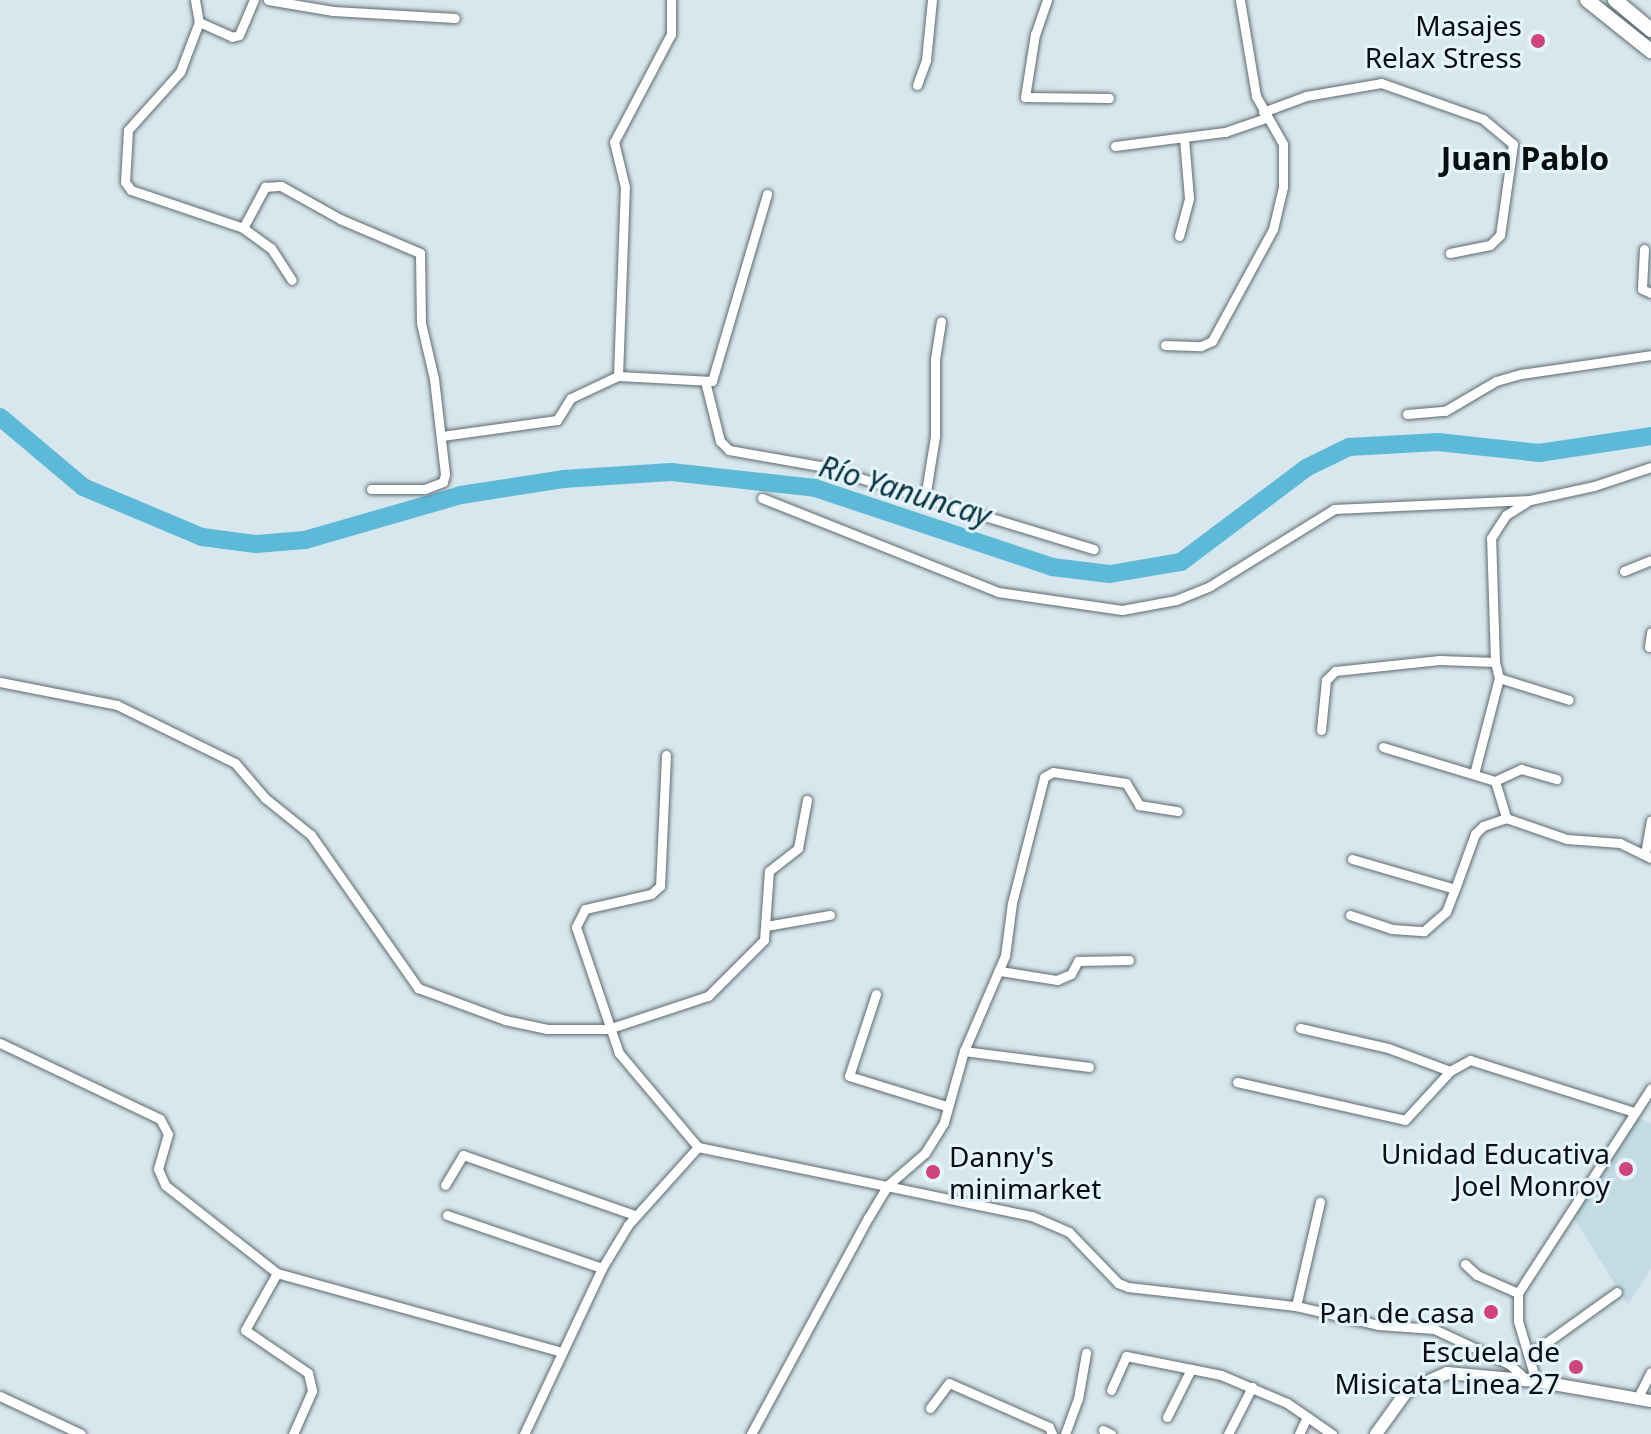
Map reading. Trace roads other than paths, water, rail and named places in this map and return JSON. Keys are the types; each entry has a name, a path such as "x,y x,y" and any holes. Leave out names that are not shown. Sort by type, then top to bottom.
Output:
{"main road":[{"path":"1587,0 1651,51"},
{"path":"1615,0 1651,30"}],"street":[{"path":"195,0 199,22 180,72 128,130 125,182 131,190 243,228 271,248 292,280"},
{"path":"199,22 232,37 239,35 254,0"},
{"path":"268,0 319,10 455,18"},
{"path":"618,376 625,187 614,142 671,34 671,0"},
{"path":"917,85 926,60 932,0"},
{"path":"1047,0 1035,34 1025,97 1109,98"},
{"path":"1165,345 1201,346 1212,341 1273,229 1285,159 1283,144 1264,115 1240,0"},
{"path":"1115,146 1184,138 1264,115 1306,96 1381,83 1483,119 1513,144 1500,235 1490,245 1450,253"},
{"path":"1179,236 1189,214 1184,138"},
{"path":"243,228 265,187 281,186 340,219 420,253 421,323 442,436 443,482 398,492 371,489"},
{"path":"442,436 557,420 571,398 618,376 705,381 715,376 767,194"},
{"path":"1644,249 1642,289 1651,293"},
{"path":"925,498 935,436 935,359 941,321"},
{"path":"1407,414 1445,411 1496,381 1521,374 1651,355"},
{"path":"705,381 720,441 729,450 820,466 1094,549"},
{"path":"762,498 998,592 1122,610 1176,600 1210,586 1334,509 1530,500 1651,467"},
{"path":"1474,774 1499,678 1495,662 1491,538 1506,515 1530,500"},
{"path":"1624,571 1651,560"},
{"path":"1649,647 1651,632"},
{"path":"1321,730 1326,680 1335,671 1439,660 1495,662"},
{"path":"1499,678 1569,700"},
{"path":"0,682 117,705 235,763 265,798 311,835 418,988 505,1020 585,1032 608,1029 699,1001 759,948 766,926 769,871 798,848 807,800"},
{"path":"1383,747 1495,781 1521,769 1557,779"},
{"path":"666,755 660,886 651,894 578,915 576,927 608,1029 619,1053 698,1147 888,1185 1054,1223 1128,1287 1296,1306 1378,1325 1444,1332 1509,1364 1532,1380"},
{"path":"751,1434 888,1185 936,1138 964,1051 1000,971 1012,903 1048,773 1126,783 1139,805 1178,811"},
{"path":"1495,781 1506,818"},
{"path":"1350,915 1392,929 1424,931 1446,912 1475,834 1483,826 1506,818 1567,839 1620,843 1648,856 1651,821"},
{"path":"1352,859 1455,889"},
{"path":"766,926 830,915"},
{"path":"1000,971 1057,980 1071,974 1078,961 1129,960"},
{"path":"876,994 849,1076 946,1106"},
{"path":"1300,1028 1388,1048 1450,1071"},
{"path":"0,1043 160,1119 168,1134 158,1169 165,1185 277,1273 561,1352"},
{"path":"964,1051 1089,1067"},
{"path":"1237,1082 1405,1120 1450,1071 1470,1060 1634,1112"},
{"path":"1532,1380 1529,1355 1518,1321 1518,1293 1651,1088"},
{"path":"524,1434 602,1268 634,1215 698,1147"},
{"path":"445,1185 463,1155 634,1215"},
{"path":"1296,1306 1320,1202"},
{"path":"447,1215 602,1268"},
{"path":"1465,1264 1477,1275 1518,1293"},
{"path":"277,1273 245,1330 308,1373 312,1391 293,1434"},
{"path":"1529,1355 1617,1292"},
{"path":"1065,1434 1086,1353"},
{"path":"1111,1390 1126,1356 1191,1369 1252,1387 1332,1434"},
{"path":"1167,1417 1191,1369"},
{"path":"1376,1434 1407,1391 1425,1379 1458,1372 1532,1380 1651,1401"},
{"path":"1637,1399 1651,1372"},
{"path":"930,1408 949,1383 1049,1427 1052,1434"},
{"path":"1228,1434 1252,1387"},
{"path":"0,1396 81,1434"},
{"path":"1299,1434 1307,1417"}],"waterway":[{"name":"Río Yanuncay","path":"0,417 83,487 202,537 256,544 305,540 461,495 563,479 671,472 815,488 1052,567 1110,574 1181,562 1306,468 1349,447 1438,442 1539,453 1651,436"}],"place":[{"name":"Masajes Relax Stress","path":"1538,41"},
{"name":"Unidad Educativa Joel Monroy","path":"1626,1169"},
{"name":"Danny's minimarket","path":"933,1172"},
{"name":"Pan de casa","path":"1491,1312"},
{"name":"Escuela de Misicata Linea 27","path":"1576,1367"}],"district":[{"name":"Juan Pablo","path":"1525,158"}]}
